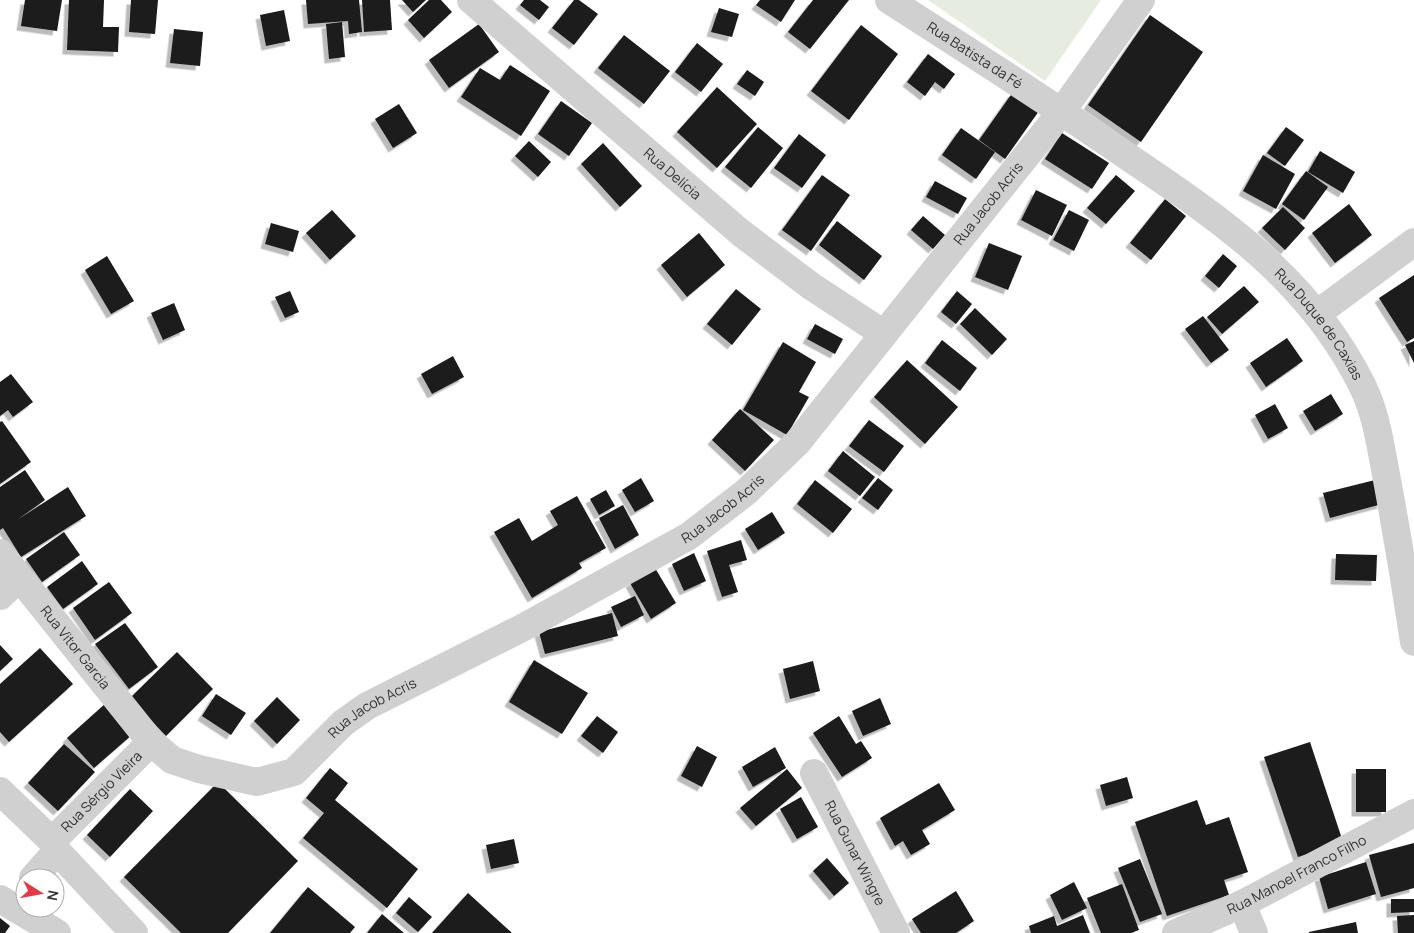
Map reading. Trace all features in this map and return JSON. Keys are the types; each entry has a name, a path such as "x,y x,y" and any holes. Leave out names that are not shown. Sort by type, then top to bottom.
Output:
{"street":[{"name":"Rua Delícia","path":"471,0 741,233 811,286 884,334"},
{"name":"Rua Batista da Fé","path":"889,0 1062,111"},
{"name":"Rua Jacob Acris","path":"151,742 172,760 200,769 257,782 294,772 343,723 367,706 524,627 689,536 746,492 797,444 1062,111 1141,0"},
{"name":"Rua Duque de Caxias","path":"1062,111 1215,215 1286,277 1318,313 1364,388 1378,433 1400,550 1414,642"},
{"path":"1318,313 1414,242"},
{"name":"Rua Vitor Garcia","path":"0,553 10,587 151,742"},
{"name":"Rua Sérgio Vieira","path":"40,868 54,846 151,742"},
{"name":"Rua Gunar Wingre","path":"814,773 896,933"},
{"path":"0,791 54,846 134,933"},
{"name":"Rua Manoel Franco Filho","path":"1176,933 1242,904 1414,813"},
{"path":"11,897 44,930"},
{"path":"1242,904 1254,933"}],"shaded area":[{"path":"928,0 1101,0 1045,81"}],"building":[{"path":"25,0 62,0 57,31 21,26"},
{"path":"69,0 104,0 103,27 119,27 118,52 67,50"},
{"path":"131,0 158,0 155,34 129,32"},
{"path":"306,0 359,0 362,32 349,34 348,21 308,24"},
{"path":"362,0 390,0 392,30 364,32"},
{"path":"402,0 426,0 413,12"},
{"path":"429,0 441,0 452,12 424,38 408,20"},
{"path":"524,0 540,0 549,7 539,20 520,5"},
{"path":"574,0 579,0 598,14 574,45 552,28"},
{"path":"760,0 795,0 781,22 756,5"},
{"path":"813,0 849,0 810,49 788,32"},
{"path":"719,8 739,14 732,37 711,32"},
{"path":"284,10 290,41 266,46 260,15"},
{"path":"1150,15 1203,52 1141,142 1088,105"},
{"path":"342,22 345,57 329,59 326,24"},
{"path":"479,24 499,52 449,88 429,60"},
{"path":"861,25 898,54 849,120 811,91"},
{"path":"174,29 203,32 200,66 170,63"},
{"path":"624,35 670,71 644,104 598,68"},
{"path":"697,43 723,64 701,92 675,72"},
{"path":"928,54 955,74 944,89 935,82 925,96 907,82"},
{"path":"510,65 550,91 521,136 461,97 480,68 500,80"},
{"path":"747,70 764,82 755,96 737,84"},
{"path":"717,87 757,124 717,168 677,132"},
{"path":"1013,92 1039,111 1005,159 979,140"},
{"path":"561,101 592,123 569,156 538,134"},
{"path":"399,104 417,133 393,148 375,119"},
{"path":"758,127 783,148 751,188 725,167"},
{"path":"1286,127 1304,140 1285,166 1267,153"},
{"path":"961,128 995,152 976,179 942,155"},
{"path":"1062,133 1109,163 1092,189 1045,159"},
{"path":"799,134 826,155 802,188 774,168"},
{"path":"529,141 551,162 538,177 515,156"},
{"path":"603,143 642,186 620,207 581,164"},
{"path":"1320,151 1355,172 1343,193 1308,172"},
{"path":"1263,155 1295,174 1276,209 1243,191"},
{"path":"1306,171 1328,187 1304,220 1282,204"},
{"path":"822,175 850,195 811,251 782,230"},
{"path":"1116,175 1135,191 1106,224 1087,208"},
{"path":"935,181 967,198 958,214 926,197"},
{"path":"1036,190 1067,205 1052,236 1021,220"},
{"path":"1165,199 1186,216 1151,260 1130,243"},
{"path":"1349,204 1372,235 1335,263 1312,233"},
{"path":"1283,207 1305,228 1285,250 1262,228"},
{"path":"332,210 356,236 330,260 306,233"},
{"path":"1069,210 1089,220 1074,251 1053,240"},
{"path":"923,216 945,235 933,249 911,230"},
{"path":"837,221 882,256 864,280 819,245"},
{"path":"271,223 299,231 293,252 265,244"},
{"path":"699,233 725,265 687,297 661,265"},
{"path":"989,243 1022,256 1008,290 975,277"},
{"path":"1223,254 1237,266 1219,288 1205,276"},
{"path":"107,256 134,301 111,314 85,270"},
{"path":"1414,275 1414,338 1407,342 1379,298"},
{"path":"1244,286 1259,302 1222,334 1207,317"},
{"path":"736,289 761,309 732,345 707,324"},
{"path":"290,291 299,312 285,318 275,297"},
{"path":"957,291 972,304 956,324 941,312"},
{"path":"174,303 185,330 163,340 151,313"},
{"path":"975,308 1007,339 992,355 960,324"},
{"path":"1203,316 1229,350 1211,363 1185,329"},
{"path":"815,324 843,339 835,354 807,339"},
{"path":"1287,338 1303,361 1266,387 1250,363"},
{"path":"942,340 977,368 960,391 925,363"},
{"path":"1414,341 1414,363 1405,345"},
{"path":"783,342 816,362 799,392 809,397 787,435 743,410"},
{"path":"453,356 464,377 432,394 421,374"},
{"path":"907,360 958,407 925,444 874,397"},
{"path":"11,374 33,402 13,417 8,410 0,416 0,382"},
{"path":"1331,394 1343,414 1315,431 1303,411"},
{"path":"1275,404 1288,428 1268,439 1255,415"},
{"path":"740,409 774,440 745,471 712,440"},
{"path":"869,420 904,446 884,472 849,446"},
{"path":"2,421 31,462 0,484 0,422"},
{"path":"843,451 875,477 860,496 828,471"},
{"path":"25,470 45,500 17,520 68,487 86,516 21,557 3,528 0,530 0,487"},
{"path":"641,478 654,501 635,512 622,490"},
{"path":"878,478 893,490 878,510 862,498"},
{"path":"815,480 852,509 833,533 797,504"},
{"path":"1375,480 1382,504 1330,518 1323,493"},
{"path":"606,490 615,506 599,515 590,499"},
{"path":"577,496 606,548 579,563 582,568 532,598 494,532 519,518 532,541 558,525 550,511"},
{"path":"623,505 639,535 615,549 599,518"},
{"path":"772,512 785,533 758,550 745,529"},
{"path":"64,532 80,555 42,582 26,559"},
{"path":"741,540 747,560 729,565 738,592 722,597 707,551"},
{"path":"694,553 706,581 684,591 672,564"},
{"path":"1336,554 1377,555 1376,581 1335,580"},
{"path":"82,561 98,584 63,609 47,587"},
{"path":"655,568 676,603 651,619 630,583"},
{"path":"109,582 132,613 95,640 73,608"},
{"path":"635,596 644,615 621,627 611,607"},
{"path":"612,613 618,636 545,654 539,632"},
{"path":"125,623 158,667 129,689 95,644"},
{"path":"0,645 13,659 0,671"},
{"path":"40,648 73,684 9,742 0,732 0,684"},
{"path":"177,652 213,689 166,736 130,698"},
{"path":"534,660 588,693 562,734 509,702"},
{"path":"813,661 820,691 790,699 783,669"},
{"path":"216,694 246,713 231,735 202,716"},
{"path":"277,697 300,720 277,744 254,721"},
{"path":"880,698 891,724 863,736 852,711"},
{"path":"106,703 133,734 94,768 67,738"},
{"path":"597,716 618,732 603,753 581,736"},
{"path":"839,716 856,744 861,741 872,758 842,777 813,733"},
{"path":"1310,742 1343,842 1298,857 1264,757"},
{"path":"64,744 95,772 58,811 28,783"},
{"path":"697,746 717,757 702,787 681,776"},
{"path":"775,747 786,768 753,787 742,767"},
{"path":"330,768 348,783 335,800 418,869 387,908 303,838 324,813 306,798"},
{"path":"787,769 802,788 756,826 740,808"},
{"path":"1356,769 1386,769 1386,812 1356,812"},
{"path":"1127,777 1133,798 1106,806 1100,785"},
{"path":"218,782 298,861 228,933 181,933 124,877"},
{"path":"939,783 955,810 922,830 930,844 911,855 903,841 895,846 880,818"},
{"path":"130,789 153,811 110,857 87,835"},
{"path":"801,797 818,827 797,839 780,809"},
{"path":"1197,800 1206,825 1229,817 1248,872 1224,880 1229,895 1167,916 1135,822"},
{"path":"514,839 519,863 491,869 486,845"},
{"path":"1414,843 1414,888 1381,897 1369,855"},
{"path":"827,858 849,883 834,896 813,871"},
{"path":"1140,859 1162,914 1140,922 1118,868"},
{"path":"1366,862 1376,894 1328,909 1319,877"},
{"path":"1074,882 1087,908 1062,920 1050,895"},
{"path":"1122,884 1139,930 1131,933 1101,933 1087,898"},
{"path":"308,887 355,927 350,933 270,933"},
{"path":"956,891 974,921 956,933 921,933 912,919"},
{"path":"468,893 512,933 432,933"},
{"path":"409,897 432,917 418,932 396,913"},
{"path":"1391,899 1414,899 1414,912 1391,913"},
{"path":"382,914 404,933 367,933"},
{"path":"1083,915 1090,933 1031,933 1029,926 1054,916 1057,926"},
{"path":"1414,915 1414,933 1398,933 1397,916"},
{"path":"0,918 10,926 5,933 0,933"},
{"path":"1356,922 1358,933 1309,933 1309,932"}]}
